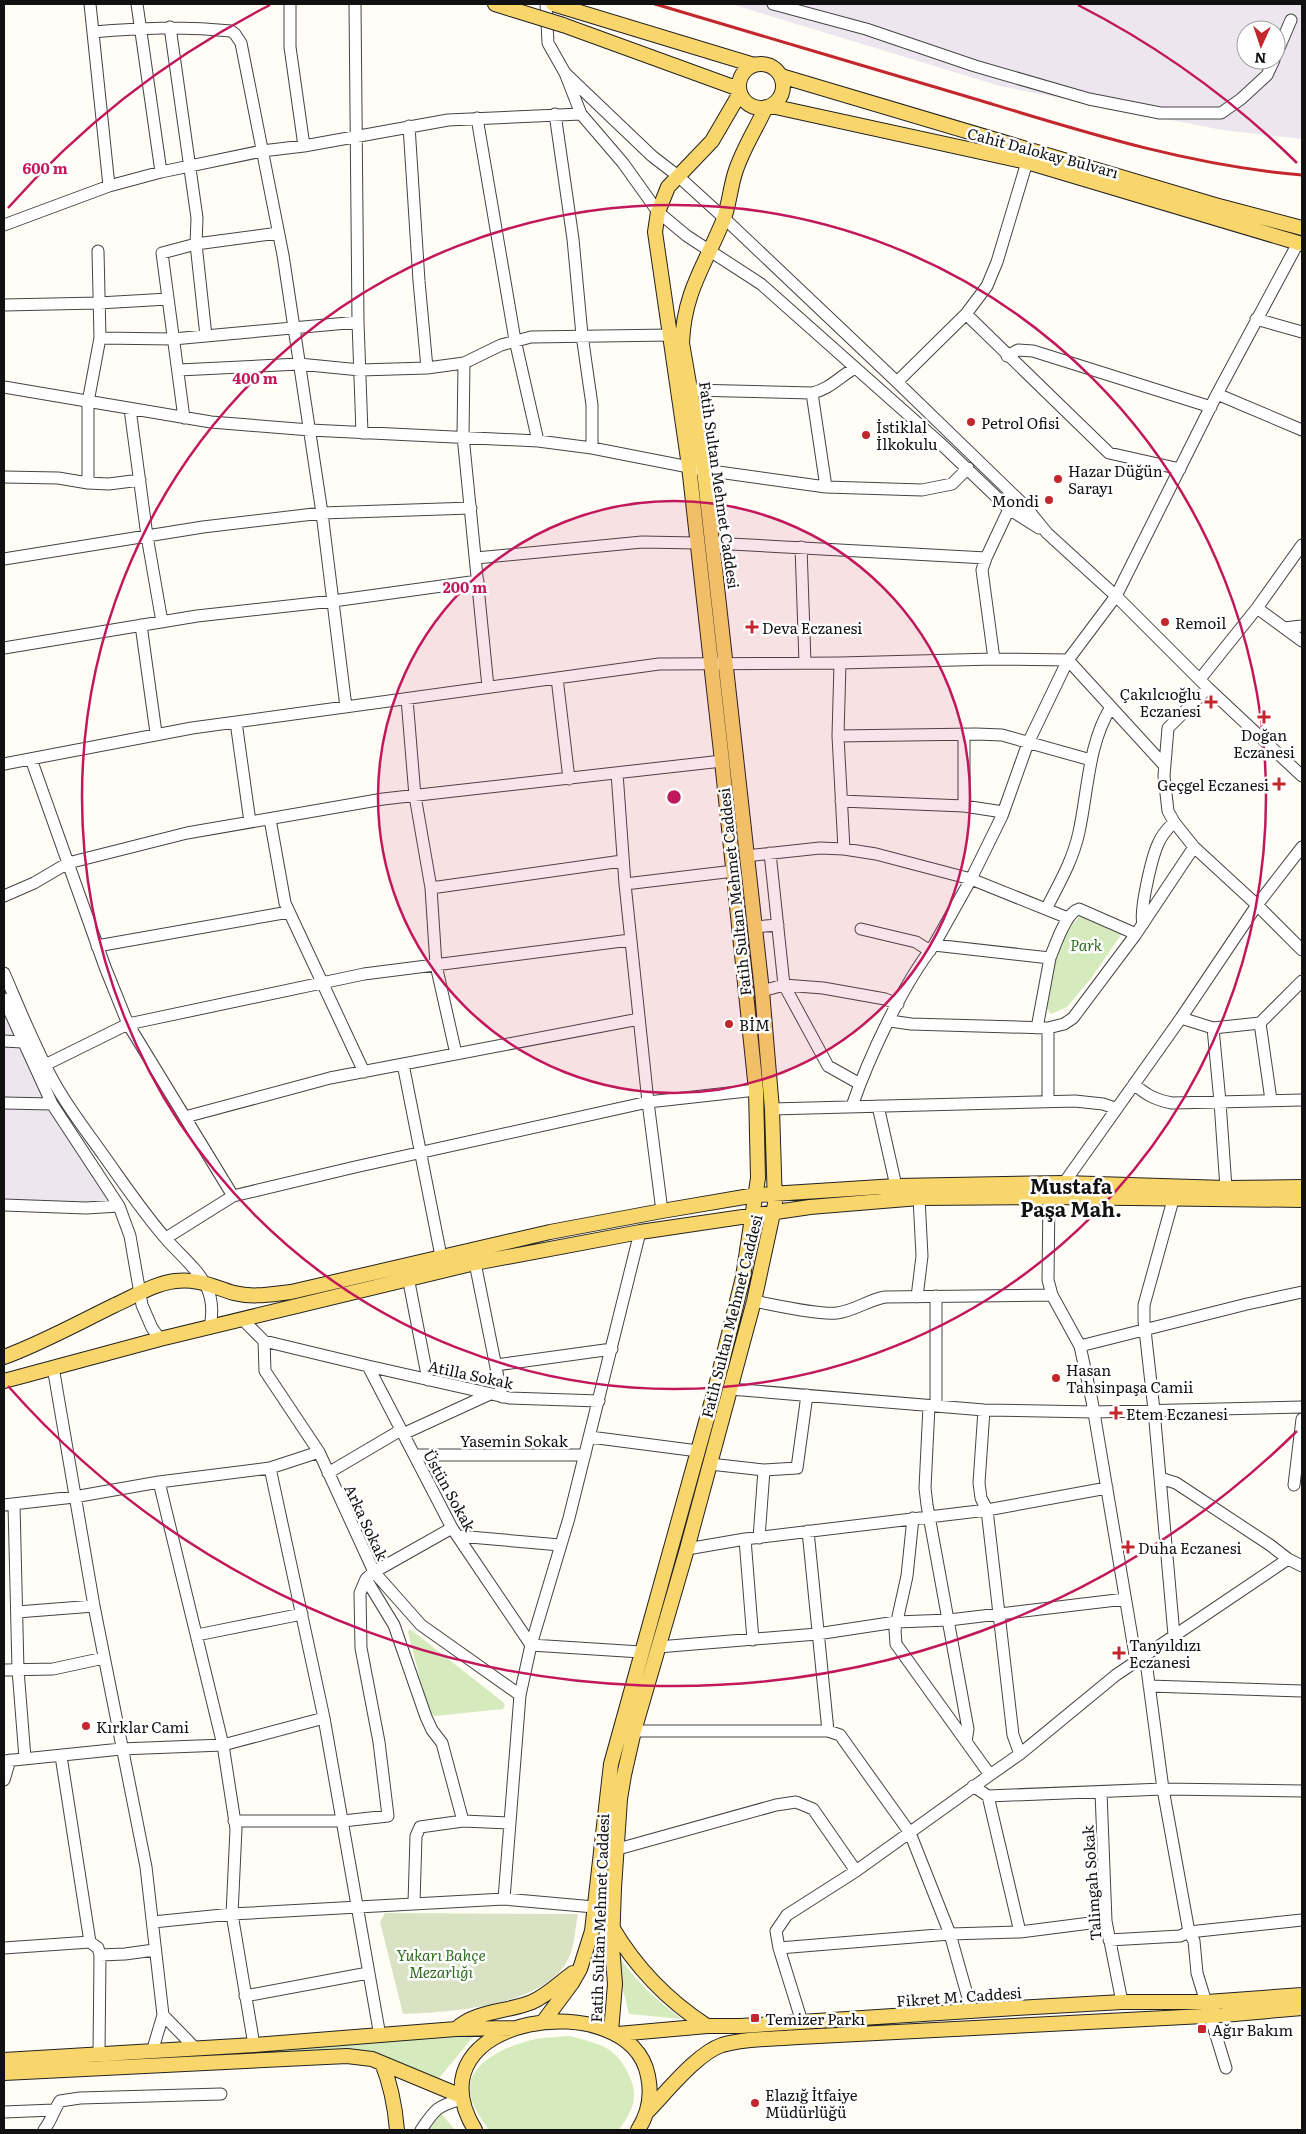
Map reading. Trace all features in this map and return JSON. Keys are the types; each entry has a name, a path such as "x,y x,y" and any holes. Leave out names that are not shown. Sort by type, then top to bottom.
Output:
{"main road":[{"path":"495,4 563,25 739,91 747,104 753,107 768,107 778,100 782,93 783,84 781,76 772,67 760,64 754,65 744,72 740,77 739,91 712,141 668,188 658,212 655,232 689,466 734,871 756,1090 759,1148 756,1196 743,1278 698,1451 611,1764 592,1931 580,1969 572,1984 543,2022"},
{"path":"557,5 754,65"},
{"name":"Cahit Dalokay Bulvarı","path":"781,76 1215,205 1302,228"},
{"name":"Cahit Dalokay Bulvarı","path":"768,107 1027,162 1300,244"},
{"name":"Fatih Sultan Mehmet Caddesi","path":"614,2033 612,1926 620,1799 634,1731 687,1548 754,1302 774,1212 772,1109 762,991 704,470 692,390 682,343 683,324 689,295 724,218 738,164 768,107"},
{"path":"4,1357 51,1337 140,1292 173,1281 189,1279 205,1282 234,1293 263,1296 292,1292 441,1256 662,1211 756,1196 896,1186 1064,1183 1226,1188 1302,1187"},
{"path":"4,1381 160,1339 408,1277 640,1232 810,1206 919,1198 1049,1197 1173,1200 1302,1200"},
{"path":"612,1926 631,1956 654,1984 679,2007 707,2026"},
{"path":"456,2029 472,2018 532,2002 580,1969"},
{"name":"Fikret M. Caddesi","path":"614,2033 1122,2002 1209,2009 1302,1995"},
{"path":"647,2112 689,2068 720,2046 740,2042 1209,2009 1302,2008"},
{"path":"475,2130 464,2109 460,2088 468,2064 479,2047 492,2037 516,2028 543,2022 573,2021 614,2033 638,2052 646,2066 651,2097 639,2130"},
{"path":"4,2060 196,2049 456,2029 516,2028"},
{"path":"4,2074 348,2056 372,2059 462,2097"},
{"path":"382,2063 389,2080 398,2130"}],"street":[{"path":"90,4 109,186"},
{"path":"137,4 161,172"},
{"path":"290,4 290,47 304,146"},
{"path":"355,4 358,322 362,433"},
{"path":"546,4 548,43 565,73 581,114 623,163 658,212 708,251 762,284 968,468 1009,508 1048,533"},
{"path":"773,4 866,29 975,66 1089,99 1160,113 1221,113 1241,99 1267,75 1269,70"},
{"path":"1286,32 1291,20"},
{"path":"170,27 197,218 196,244 206,336"},
{"path":"93,32 139,28 190,27 230,31 240,39 278,233 310,430 346,707"},
{"path":"565,73 652,156 678,176 724,218 897,382 1025,506 1048,533 1302,776"},
{"path":"555,114 573,239 582,335 592,405 592,448"},
{"path":"4,225 109,186 190,165 262,151 304,146 409,126 477,118 581,114"},
{"path":"477,118 515,340 538,441"},
{"path":"409,126 418,282 427,368"},
{"path":"897,382 966,314 987,286 997,262 1027,162"},
{"path":"184,418 162,253 196,244 278,233"},
{"path":"852,1106 860,1084 898,1004 971,879 1003,812 1028,743 1068,660 1116,596 1256,319 1300,244"},
{"path":"88,483 88,402 100,338 98,251"},
{"path":"4,305 168,299"},
{"path":"966,314 1007,356 1109,453 1180,469"},
{"path":"1256,319 1302,332"},
{"path":"100,338 174,339 358,322"},
{"path":"179,370 298,364 360,370 427,368 464,362 515,340 531,337 671,335"},
{"path":"1007,356 1018,350 1033,351 1211,407"},
{"path":"464,362 464,436 488,688"},
{"path":"692,390 812,393 826,390 841,376 854,368"},
{"path":"4,387 212,422 310,430 538,441 592,448 704,470 826,487 922,490 952,484 968,468"},
{"path":"812,393 826,487"},
{"path":"1217,394 1302,430"},
{"path":"130,409 147,536 162,622"},
{"path":"4,477 58,478 109,484 140,480"},
{"path":"4,559 147,536 322,513 471,508"},
{"path":"994,659 982,570 1009,508"},
{"path":"476,558 642,542 697,542"},
{"path":"712,543 986,558"},
{"path":"1302,545 1204,684 1168,728 1164,765 1165,798 1168,811 1174,822 1194,847 1257,905 1302,950"},
{"path":"801,547 805,663"},
{"path":"4,648 197,616 333,602 478,581"},
{"path":"1257,608 1302,642"},
{"path":"141,625 156,733"},
{"path":"1284,628 1302,626"},
{"path":"4,764 156,733 659,664 840,663 994,659 1068,660 1164,765"},
{"path":"840,663 838,736 844,849"},
{"path":"557,678 569,779"},
{"path":"407,699 415,796 431,888 436,965 456,1054"},
{"path":"1046,909 1077,843 1091,760 1099,731 1111,707"},
{"path":"236,722 250,822"},
{"path":"964,734 964,806"},
{"path":"838,736 1002,735 1091,760"},
{"path":"31,758 97,946 128,1024 233,1196"},
{"path":"4,896 34,883 68,863 187,833 415,796 722,761"},
{"path":"617,773 622,861 630,940 662,1211"},
{"path":"841,801 964,806 1003,812"},
{"path":"270,819 285,903 364,1072"},
{"path":"1143,924 1142,911 1154,852 1161,838 1174,822"},
{"path":"890,1021 911,1024 1043,1028 1064,1024 1074,1018 1136,934 1194,847"},
{"path":"1226,2068 1197,1973 1194,1941 1189,1932 1163,1790 1150,1686 1140,1658 1125,1600 1094,1412 1080,1346 1052,1295 1048,1280 1049,1197 1064,1183 1115,1108 1181,1018 1257,905 1302,847"},
{"path":"746,856 820,848 844,849 876,854 971,879 1068,918"},
{"path":"770,853 784,985 828,1066 860,1084"},
{"path":"431,888 622,861"},
{"path":"625,884 734,871"},
{"path":"1048,1102 1043,1028 1050,958 1068,918 1078,909 1136,934"},
{"path":"97,946 289,912"},
{"path":"754,927 778,926"},
{"path":"860,929 916,942 932,948 1050,958"},
{"path":"45,1065 128,1024 364,974 630,940"},
{"path":"4,974 45,1065 65,1102 131,1194 166,1238 205,1282 211,1294 213,1307 210,1327"},
{"path":"1181,1018 1213,1028 1260,1023 1302,981"},
{"path":"762,991 784,985 841,991 885,999 898,1004"},
{"path":"4,999 22,1042 52,1104 119,1206 130,1236 146,1317 160,1339"},
{"path":"185,1117 330,1078 639,1019"},
{"path":"1260,1023 1271,1100"},
{"path":"1213,1028 1226,1188"},
{"path":"4,1041 22,1042"},
{"path":"403,1064 441,1256"},
{"path":"1134,1084 1145,1094 1159,1100 1172,1102 1302,1100"},
{"path":"166,1238 233,1196 648,1102 756,1090"},
{"path":"772,1109 1048,1102 1091,1102 1115,1108"},
{"path":"4,1104 52,1104"},
{"path":"878,1106 896,1186"},
{"path":"917,1297 922,1256 919,1198"},
{"path":"1173,1200 1144,1305 1174,1635"},
{"path":"4,1206 86,1208 119,1206"},
{"path":"504,1899 520,1695 531,1645 569,1518 590,1437 640,1232"},
{"path":"475,1263 502,1397"},
{"path":"408,1277 428,1380"},
{"path":"1080,1346 1302,1292"},
{"path":"754,1302 828,1313 847,1310 878,1298 1052,1295"},
{"path":"936,1296 933,1406 925,1488 968,1729 966,1742"},
{"path":"242,1319 264,1341 368,1366"},
{"name":"Arka Sokak","path":"264,1341 266,1371 319,1452 370,1576 421,1626 520,1695"},
{"path":"496,1365 612,1349"},
{"name":"Atilla Sokak","path":"368,1366 502,1397 599,1401"},
{"name":"Üstün Sokak","path":"368,1366 455,1532 531,1645"},
{"path":"53,1367 94,1606 146,1867 153,1922 154,1950 163,2015 152,2052"},
{"path":"730,1389 984,1410 1094,1412 1302,1406"},
{"path":"328,1473 402,1432 490,1394"},
{"path":"710,1464 764,1470 797,1468 807,1395"},
{"path":"984,1410 979,1483 987,1510 1012,1735 1020,1754"},
{"path":"1294,1486 1302,1419"},
{"path":"590,1437 698,1451"},
{"path":"25,1758 9,1504 74,1497 159,1482 270,1468 319,1452"},
{"name":"Yasemin Sokak","path":"414,1456 585,1455"},
{"path":"270,1468 324,1718 380,2036"},
{"path":"759,1538 764,1470"},
{"path":"1160,1478 1176,1483 1288,1559 1302,1566"},
{"path":"159,1482 224,1744 236,1829 232,1914 254,2045"},
{"path":"687,1548 808,1531 987,1510 1107,1488"},
{"path":"914,1518 907,1576 896,1622 895,1638 900,1652 990,1776"},
{"path":"808,1531 828,1731"},
{"path":"234,1821 343,1821 388,1816 379,1742 361,1648 360,1594 370,1576 455,1532 560,1545"},
{"path":"745,1539 753,1640"},
{"path":"802,2022 779,1948 776,1931 787,1915 856,1871 973,1786 990,1776 1020,1754 1116,1675 1288,1559"},
{"path":"370,1576 394,1624 426,1717 432,1730 442,1743 463,1821"},
{"path":"658,1647 817,1634 896,1622 949,1620 1125,1600"},
{"path":"4,1603 17,1608 94,1606"},
{"path":"197,1636 302,1614"},
{"path":"531,1645 641,1652"},
{"path":"4,1670 52,1669 104,1658"},
{"path":"1150,1686 1302,1691"},
{"path":"4,1780 7,1760 121,1749 224,1744 324,1718"},
{"path":"634,1731 828,1731 834,1732 844,1739 910,1833 950,1934 972,2012"},
{"path":"61,1756 90,1942"},
{"path":"973,1786 988,1796 1163,1790 1302,1791"},
{"name":"Talimgah Sokak","path":"1101,1792 1106,1921 1122,2002"},
{"path":"988,1796 1020,1932"},
{"path":"618,1849 776,1805 796,1802 814,1809 856,1871"},
{"path":"414,1903 416,1836 418,1830 423,1826 463,1821 509,1823"},
{"path":"153,1922 232,1914 504,1899 594,1907"},
{"path":"1109,1940 1180,1936 1189,1932 1302,1920"},
{"path":"779,1948 950,1934 1020,1932 1106,1921"},
{"path":"4,1948 90,1942 98,1948 100,1955 99,2054"},
{"path":"100,1955 154,1950"},
{"path":"245,1996 368,1973"},
{"path":"163,2015 196,2049"},
{"path":"44,2130 51,2121 54,2110 60,2101 80,2098 220,2094"},
{"path":"421,2130 435,2110 462,2097"},
{"path":"4,2112 54,2110"}],"shaded area":[{"path":"731,4 1302,4 1302,139 1222,130 1000,86"},
{"path":"4,985 51,1094 120,1204 4,1201"}],"green space":[{"name":"Park","path":"1082,914 1123,932 1092,977 1067,1007 1051,1014 1045,1006 1053,969 1066,934"},
{"path":"410,1629 503,1702 505,1705 503,1709 435,1716 429,1714 408,1632"},
{"name":"Yukarı Bahçe Mezarlığı","path":"385,1913 578,1914 570,1955 559,1972 542,1986 520,1996 496,2003 446,2011 403,2014 380,1922"},
{"path":"618,1955 647,1990 682,2019 629,2014"},
{"path":"474,2036 435,2083 384,2058 27,2065 385,2040"},
{"path":"571,2036 608,2049 620,2060 628,2073 634,2089 633,2103 628,2116 619,2130 489,2130 477,2112 471,2098 471,2082 475,2072 493,2056 515,2045 536,2039"},
{"path":"441,2113 455,2130 429,2130"}],"railway":[{"path":"655,4 1140,147 1220,164 1302,175"}],"place":[{"name":"Petrol Ofisi","path":"971,422"},
{"name":"İstiklal İlkokulu","path":"866,435"},
{"name":"Hazar Düğün Sarayı","path":"1058,479"},
{"name":"Mondi","path":"1049,500"},
{"name":"Remoil","path":"1165,622"},
{"name":"Deva Eczanesi","path":"752,627"},
{"name":"Çakılcıoğlu Eczanesi","path":"1211,702"},
{"name":"Doğan Eczanesi","path":"1264,717"},
{"name":"Geçgel Eczanesi","path":"1279,784"},
{"name":"BİM","path":"729,1024"},
{"name":"Hasan Tahsinpaşa Camii","path":"1056,1378"},
{"name":"Etem Eczanesi","path":"1116,1413"},
{"name":"Duha Eczanesi","path":"1128,1547"},
{"name":"Tanyıldızı Eczanesi","path":"1119,1653"},
{"name":"Kırklar Cami","path":"86,1726"},
{"name":"Temizer Parkı","path":"755,2018"},
{"name":"Ağır Bakım","path":"1202,2029"},
{"name":"Elazığ İtfaiye Müdürlüğü","path":"755,2103"}],"district":[{"name":"Mustafa Paşa Mah.","path":"1071,1196"}]}
